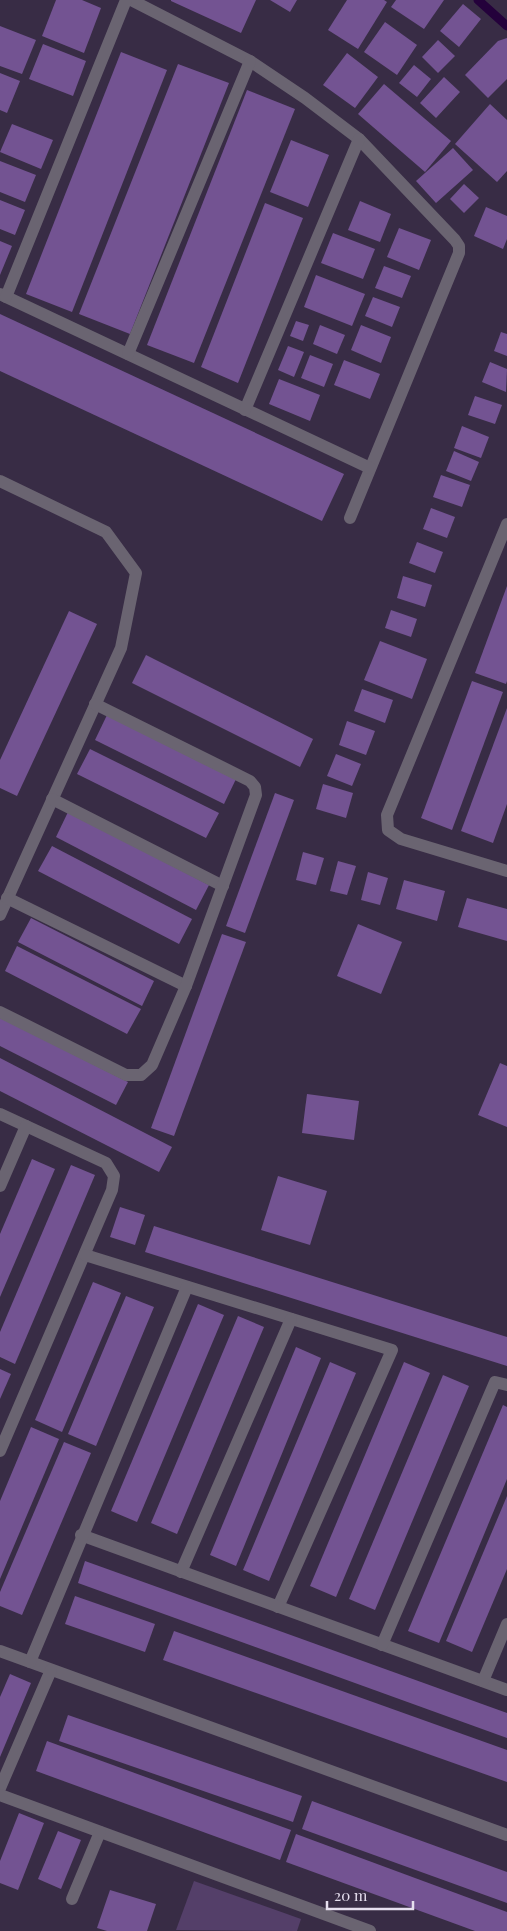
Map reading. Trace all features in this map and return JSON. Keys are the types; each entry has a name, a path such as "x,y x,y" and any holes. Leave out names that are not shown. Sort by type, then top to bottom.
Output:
{"street":[{"path":"126,0 3,295 370,468"},
{"path":"131,0 250,62 306,98 359,139 455,240 458,246 459,253 350,518"},
{"path":"128,354 250,62"},
{"path":"245,410 359,139"},
{"path":"0,480 106,532 136,573 121,648 0,915"},
{"path":"507,524 387,815 388,830 401,839 507,871"},
{"path":"0,1012 126,1075 141,1075 152,1065 186,986 256,796 255,787 250,782 95,704"},
{"path":"52,800 223,886"},
{"path":"8,898 186,986"},
{"path":"0,1114 106,1163 114,1176 112,1190 0,1451"},
{"path":"0,1186 26,1126"},
{"path":"85,1255 392,1350 278,1607"},
{"path":"30,1662 81,1535 186,1287"},
{"path":"181,1572 291,1319"},
{"path":"382,1645 495,1382 507,1385"},
{"path":"81,1535 507,1690"},
{"path":"483,1681 507,1624"},
{"path":"0,1651 507,1835"},
{"path":"0,1788 51,1670"},
{"path":"0,1795 370,1931"},
{"path":"72,1899 100,1832"}],"shaded area":[{"path":"194,1881 301,1919 297,1931 176,1930"}],"building":[{"path":"56,0 82,0 101,8 84,53 42,36"},
{"path":"171,0 256,0 241,33"},
{"path":"270,0 297,0 290,12"},
{"path":"347,0 384,0 387,2 358,49 328,30"},
{"path":"396,0 444,0 424,29 391,7"},
{"path":"463,4 481,19 459,47 440,31"},
{"path":"385,22 417,45 397,75 364,52"},
{"path":"0,26 36,40 22,74 0,66"},
{"path":"507,38 507,79 488,98 465,75 498,41"},
{"path":"438,40 455,56 438,73 422,57"},
{"path":"43,44 86,61 73,96 29,79"},
{"path":"121,52 167,70 72,312 26,294"},
{"path":"347,53 378,77 355,108 323,85"},
{"path":"178,64 229,83 130,334 79,314"},
{"path":"414,65 431,79 417,97 399,83"},
{"path":"0,73 20,81 7,113 0,110"},
{"path":"444,77 460,92 436,118 420,103"},
{"path":"384,84 451,141 425,172 358,114"},
{"path":"247,90 295,109 194,363 147,345"},
{"path":"490,104 507,120 507,171 497,182 455,144"},
{"path":"12,124 53,140 41,169 0,152"},
{"path":"291,140 329,155 308,207 270,192"},
{"path":"453,148 473,170 436,203 416,181"},
{"path":"0,161 36,175 25,202 0,192"},
{"path":"464,184 479,198 464,213 450,199"},
{"path":"0,200 25,210 15,235 0,229"},
{"path":"360,201 391,214 380,242 348,230"},
{"path":"265,203 303,218 238,383 201,367"},
{"path":"486,207 507,216 507,239 503,249 474,236"},
{"path":"399,228 431,240 419,270 387,257"},
{"path":"333,233 375,249 363,279 321,263"},
{"path":"0,241 12,246 0,275"},
{"path":"384,266 411,276 402,298 375,288"},
{"path":"316,275 365,294 352,326 304,307"},
{"path":"373,297 400,307 392,327 365,316"},
{"path":"0,314 344,474 322,521 0,371"},
{"path":"296,321 309,325 303,341 290,336"},
{"path":"320,325 345,335 337,354 313,344"},
{"path":"361,325 391,337 381,363 351,350"},
{"path":"501,332 507,334 507,356 494,351"},
{"path":"288,346 304,352 294,377 278,370"},
{"path":"310,355 333,364 324,387 301,378"},
{"path":"344,360 380,374 370,399 334,385"},
{"path":"490,362 507,369 506,392 482,382"},
{"path":"279,379 320,395 310,421 269,404"},
{"path":"475,396 502,405 495,424 468,415"},
{"path":"462,426 489,437 481,458 454,448"},
{"path":"454,451 479,462 471,481 446,471"},
{"path":"441,475 470,485 462,507 433,497"},
{"path":"431,508 455,517 447,538 423,529"},
{"path":"417,542 443,552 435,573 409,563"},
{"path":"403,576 432,585 425,607 397,598"},
{"path":"507,586 507,681 506,684 475,673"},
{"path":"391,610 417,619 411,637 385,628"},
{"path":"69,611 97,624 17,796 0,788 0,760"},
{"path":"380,641 427,659 412,699 364,680"},
{"path":"146,655 313,739 300,767 132,683"},
{"path":"472,681 503,692 452,830 421,818"},
{"path":"362,689 393,700 385,723 354,711"},
{"path":"507,708 507,804 493,843 461,831"},
{"path":"107,715 236,779 224,804 95,740"},
{"path":"347,721 375,731 366,755 339,745"},
{"path":"90,749 219,813 206,838 77,774"},
{"path":"336,754 361,764 352,786 327,776"},
{"path":"323,784 353,793 346,818 316,809"},
{"path":"275,793 294,800 245,933 226,926"},
{"path":"68,812 209,885 196,910 56,837"},
{"path":"52,846 192,919 179,944 38,871"},
{"path":"303,852 324,858 316,885 296,880"},
{"path":"338,861 356,866 347,895 330,891"},
{"path":"368,872 388,878 380,905 361,900"},
{"path":"404,880 445,891 437,921 396,909"},
{"path":"467,898 507,909 507,941 458,927"},
{"path":"31,918 154,981 142,1006 18,942"},
{"path":"358,924 402,942 381,994 337,976"},
{"path":"222,934 246,942 174,1136 151,1128"},
{"path":"17,946 141,1009 127,1034 5,971"},
{"path":"0,1017 128,1082 116,1105 0,1046"},
{"path":"0,1058 172,1147 159,1172 0,1091"},
{"path":"500,1063 507,1066 507,1127 478,1115"},
{"path":"307,1094 359,1101 354,1140 302,1133"},
{"path":"32,1159 55,1169 0,1297 0,1234"},
{"path":"71,1165 95,1175 15,1364 0,1357 0,1332"},
{"path":"278,1176 327,1191 310,1245 261,1230"},
{"path":"120,1207 145,1215 135,1245 110,1237"},
{"path":"154,1226 507,1337 507,1366 145,1252"},
{"path":"93,1282 121,1293 62,1432 35,1420"},
{"path":"126,1296 154,1307 96,1446 68,1434"},
{"path":"198,1304 224,1315 137,1522 111,1511"},
{"path":"238,1316 264,1327 177,1534 151,1523"},
{"path":"296,1347 321,1358 236,1566 210,1555"},
{"path":"330,1362 356,1373 269,1581 243,1570"},
{"path":"404,1362 430,1373 336,1597 310,1586"},
{"path":"0,1369 11,1374 0,1399"},
{"path":"443,1375 469,1386 375,1610 349,1599"},
{"path":"503,1405 507,1407 507,1479 439,1643 408,1631"},
{"path":"31,1427 59,1439 0,1579 0,1501"},
{"path":"64,1442 91,1453 22,1615 0,1606 0,1592"},
{"path":"507,1496 507,1569 472,1652 446,1641"},
{"path":"85,1561 507,1713 507,1738 78,1583"},
{"path":"75,1596 155,1624 145,1652 65,1624"},
{"path":"174,1631 507,1750 507,1782 163,1660"},
{"path":"10,1674 31,1683 0,1757 0,1697"},
{"path":"68,1715 302,1796 293,1822 59,1741"},
{"path":"47,1741 291,1830 280,1860 36,1771"},
{"path":"312,1801 507,1872 507,1903 302,1829"},
{"path":"19,1813 44,1823 18,1890 0,1883 0,1861"},
{"path":"58,1831 81,1840 61,1889 38,1879"},
{"path":"296,1834 507,1912 507,1931 475,1931 286,1862"},
{"path":"110,1890 156,1904 147,1931 107,1931 97,1928"}],"waterway":[{"path":"478,0 507,26"}]}
